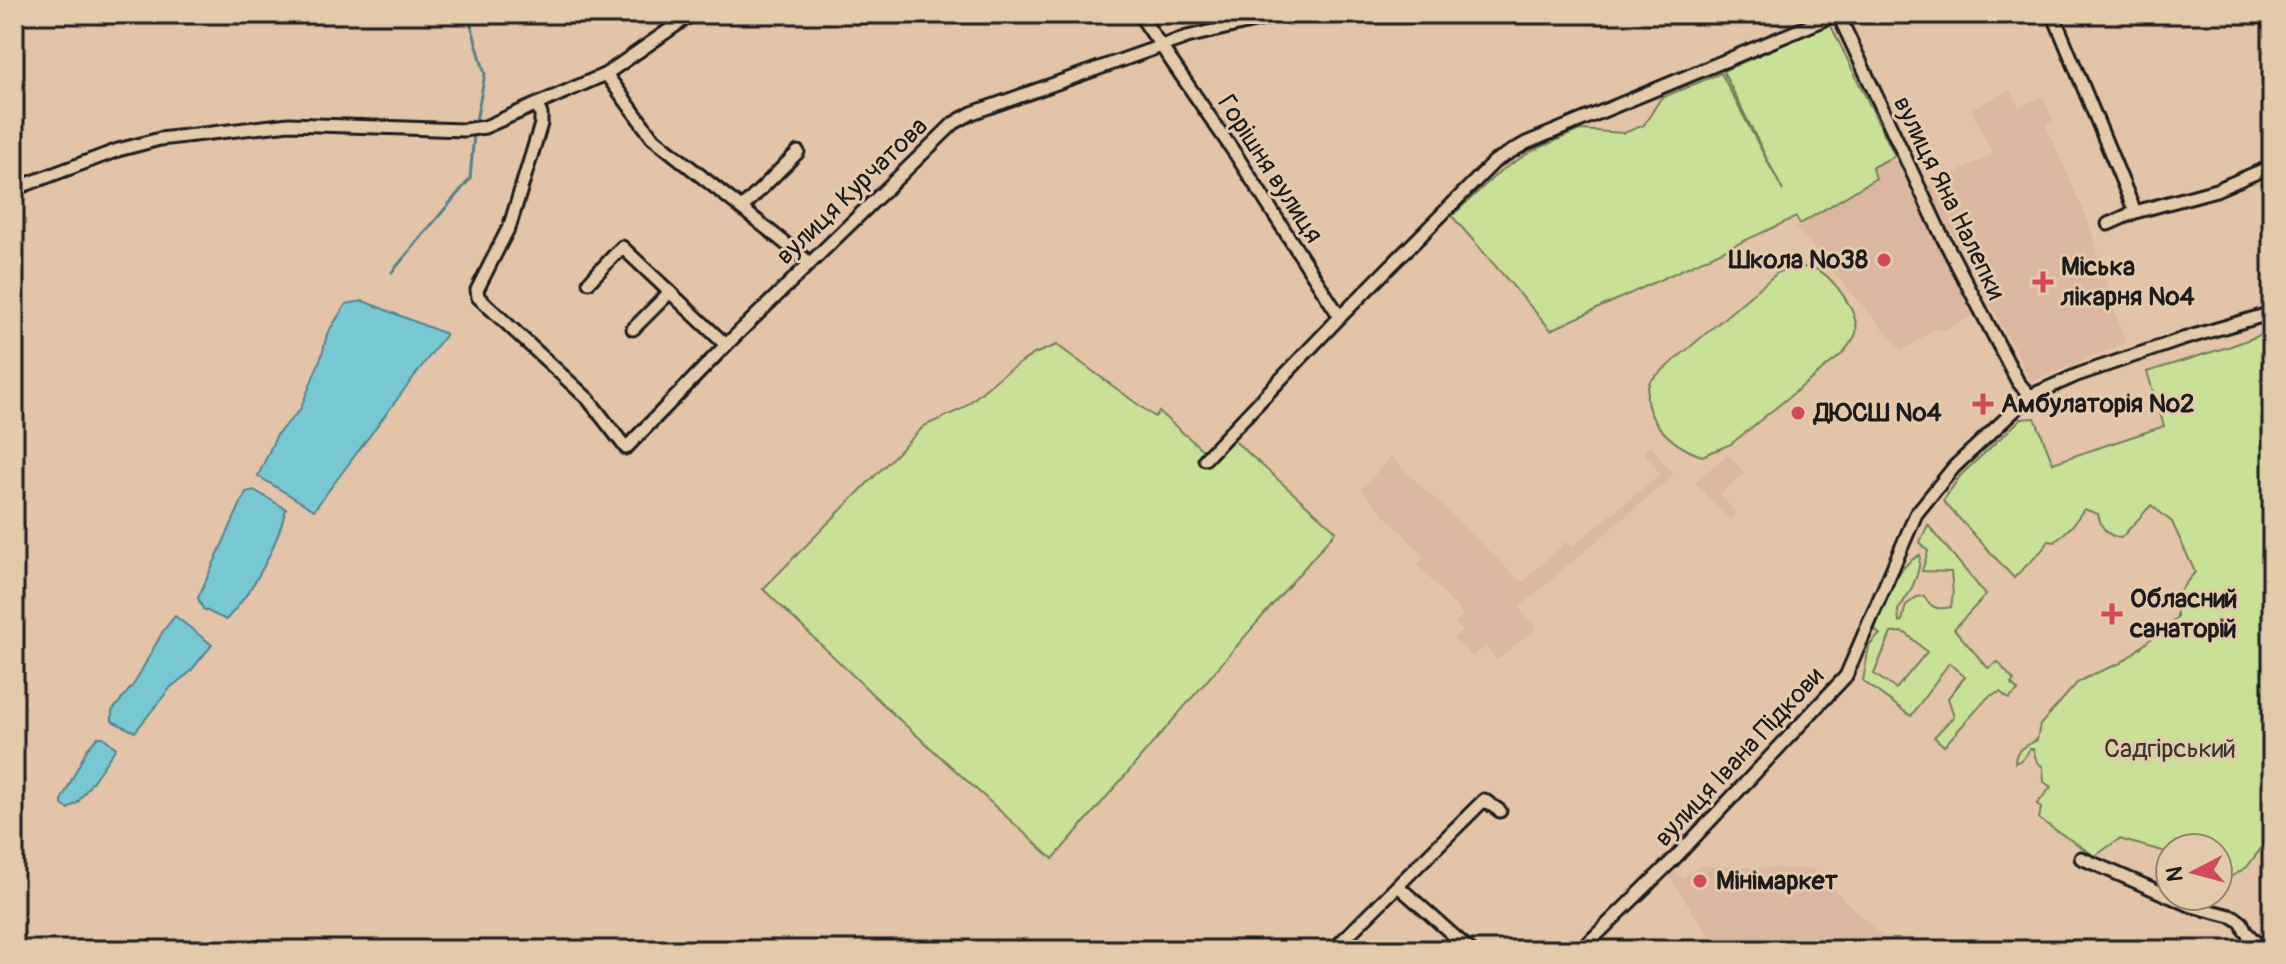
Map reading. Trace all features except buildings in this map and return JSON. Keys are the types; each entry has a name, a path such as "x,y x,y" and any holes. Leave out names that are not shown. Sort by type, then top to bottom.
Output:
{"street":[{"path":"14,189 118,150 160,139 289,124 474,129 537,106 606,74 692,14"},
{"name":"Горішня вулиця","path":"1139,14 1236,155 1340,317"},
{"name":"вулиця Курчатова","path":"537,106 541,124 510,225 477,290 478,297 588,399 626,448 726,345 954,123 985,108 1187,37 1284,14"},
{"path":"1205,459 1495,161 1526,143 1838,14"},
{"name":"вулиця Яна Налепки","path":"1838,14 1941,234 2018,382 2030,396"},
{"path":"2053,14 2135,212"},
{"path":"606,74 652,137 810,263"},
{"path":"743,207 798,152"},
{"path":"2108,224 2135,212 2216,190 2272,166"},
{"path":"589,282 622,247 726,345"},
{"path":"633,329 670,292"},
{"name":"вулиця Івана Підкови","path":"1581,950 1674,859 1846,676 1916,514 1954,467 2030,396 2077,375 2272,313"},
{"path":"1333,950 1484,800 1500,811"},
{"path":"2081,858 2192,906 2234,917 2263,950"},
{"path":"1398,886 1470,950"}],"shaded area":[{"name":"Міська лікарня №4","path":"2011,90 2019,107 2043,96 2053,120 2046,125 2088,221 2125,343 2032,382 1927,187 1993,154 1971,109"},
{"name":"Школа №38","path":"1894,157 1973,315 1943,331 1934,329 1902,351 1796,228 1876,178 1872,168"},
{"path":"1650,445 1673,475 1519,608 1536,628 1497,660 1486,646 1472,657 1453,638 1462,631 1455,624 1463,615 1418,565 1424,557 1361,489 1391,457 1520,581 1524,581 1565,542 1572,547 1660,474 1643,451"},
{"path":"1728,454 1744,473 1720,494 1736,514 1729,521 1695,482"},
{"path":"1699,866 1813,869 1896,950 1679,950 1716,946 1669,876 1674,872 1682,879"}],"green space":[{"path":"1830,24 1895,156 1872,167 1876,178 1800,224 1796,217 1551,330 1452,216 1499,172 1532,151 1580,130 1624,133 1644,125 1661,98 1721,73 1783,191 1723,71"},
{"path":"1791,267 1816,269 1837,287 1854,316 1856,333 1852,341 1842,354 1731,444 1702,456 1679,445 1652,417 1647,394 1650,381 1777,273"},
{"name":"Садгірський","path":"2272,331 2272,846 2262,847 2247,867 2234,875 2234,832 2154,832 2154,849 2119,839 2095,856 2039,819 2041,808 2037,804 2051,787 2044,782 2043,767 2037,762 2033,749 2015,763 2017,754 2037,740 2040,725 2077,683 2121,663 2177,618 2177,594 2195,572 2172,522 2151,505 2121,538 2105,530 2098,514 2084,509 2072,526 2055,542 2049,541 2014,578 1943,501 1961,475 2021,419 2035,418 2053,463 2164,426 2147,372"},
{"path":"1057,345 1155,417 1159,412 1212,458 1230,437 1336,531 1053,859 890,711 763,589 924,426 962,409 1002,375 1034,354"},
{"path":"1928,525 1986,595 1954,629 1988,668 1998,662 2018,691 2009,699 2000,692 1989,696 1944,746 1934,737 1954,716 1948,698 1965,677 1949,663 1911,716 1863,681 1869,646 1880,634 1875,631 1886,599 1896,577 1911,561 1920,555 1914,584 1898,610 1899,622 1906,605 1917,597 1924,596 1935,608 1951,607 1951,572 1922,571 1928,551 1920,542","holes":["1891,633 1907,634 1927,652 1896,689 1874,674"]}],"water":[{"path":"363,301 446,334 314,510 258,476 277,434 300,410 327,334 346,304"},
{"path":"254,490 286,509 263,568 226,620 203,609 198,598 246,492"},
{"path":"175,616 212,645 189,673 171,687 135,732 112,721 112,711 134,684 163,631"},
{"path":"98,737 103,737 116,748 78,802 68,809 62,805 62,799 87,749"}],"waterway":[{"path":"468,14 485,74 475,126"},
{"path":"392,272 470,179 474,134"}],"place":[{"name":"Школа №38","path":"1884,260"},
{"name":"Міська лікарня №4","path":"2043,282"},
{"name":"Амбулаторія №2","path":"1983,404"},
{"name":"ДЮСШ №4","path":"1798,413"},
{"name":"Обласний санаторій","path":"2112,614"},
{"name":"Мінімаркет","path":"1700,881"}]}
